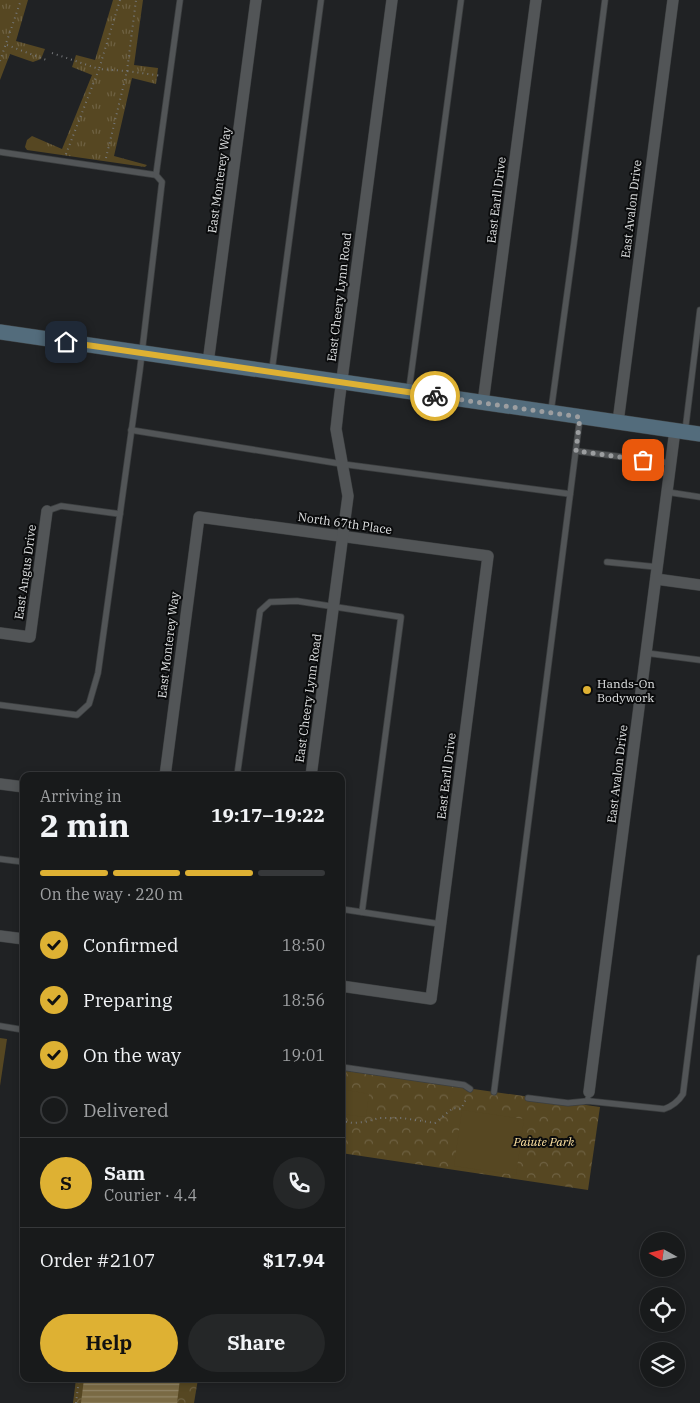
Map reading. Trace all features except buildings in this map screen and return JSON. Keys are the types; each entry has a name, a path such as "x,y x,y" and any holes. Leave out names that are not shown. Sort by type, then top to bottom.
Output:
{"main road":[{"path":"0,332 700,434"}],"street":[{"name":"East Monterey Way","path":"208,363 256,0"},
{"name":"East Cheery Lynn Road","path":"312,772 348,496 336,429 392,0"},
{"name":"East Earll Drive","path":"483,403 536,0"},
{"name":"East Avalon Drive","path":"618,422 672,0"},
{"name":"East Avalon Drive","path":"589,1097 670,464 680,431"},
{"name":"East Angus Drive","path":"0,633 30,637 47,511"},
{"name":"East Monterey Way","path":"166,772 199,517"},
{"name":"North 67th Place","path":"199,517 488,556"},
{"name":"East Earll Drive","path":"345,987 431,999 488,556"},
{"path":"656,573 700,586"},
{"path":"0,784 20,786"},
{"path":"0,936 20,938"}],"lane":[{"path":"156,175 180,0"},
{"path":"272,372 321,0"},
{"path":"409,392 461,0"},
{"path":"551,413 604,0"},
{"path":"0,152 156,175 162,182 98,673 89,704 77,715 0,705"},
{"path":"680,431 700,310"},
{"path":"494,1092 580,417"},
{"path":"131,430 342,464 570,494"},
{"path":"576,451 670,464"},
{"path":"667,492 700,497"},
{"path":"47,511 61,506 120,514"},
{"path":"607,562 656,573"},
{"path":"238,772 260,611 270,602 297,601 402,618 362,912"},
{"path":"646,653 700,660"},
{"path":"0,859 20,862"},
{"path":"345,910 440,924"},
{"path":"528,1098 568,1103 589,1097 664,1109 671,1107 679,1101 683,1094 700,958"},
{"path":"0,1026 20,1029"},
{"path":"345,1068 464,1084 470,1089"}],"path":[{"path":"0,62 21,0"},
{"path":"63,161 99,69 120,0"},
{"path":"104,167 126,71 136,0"},
{"path":"7,45 50,61"},
{"path":"52,53 99,69 169,77"},
{"path":"345,1121 359,1122 379,1118 402,1118 435,1123 453,1108 461,1109 470,1089"},
{"path":"76,1403 79,1382"}],"green space":[{"path":"0,0 28,0 16,41 45,49 41,59 33,62 10,54 0,80"},
{"path":"113,0 143,0 134,65 158,68 156,84 132,78 114,156 147,165 145,167 27,150 25,147 27,140 32,136 62,149 92,75 72,67 76,55 95,60"},
{"path":"0,1038 7,1039 0,1086"},
{"name":"Paiute Park","path":"345,1071 600,1107 588,1190 345,1154"},
{"path":"345,1090 369,1094 366,1117 345,1114"},
{"path":"462,1110 524,1119 516,1175 454,1166"},
{"path":"76,1382 198,1382 194,1403 73,1403"}],"shaded area":[{"path":"84,1382 180,1382 177,1403 81,1403"}],"way so far":[{"path":"435,396 580,417 576,451 643,460"}],"place":[{"name":"Hands-On Bodywork","path":"587,690"}],"route":[{"path":"66,342 435,396"}]}
